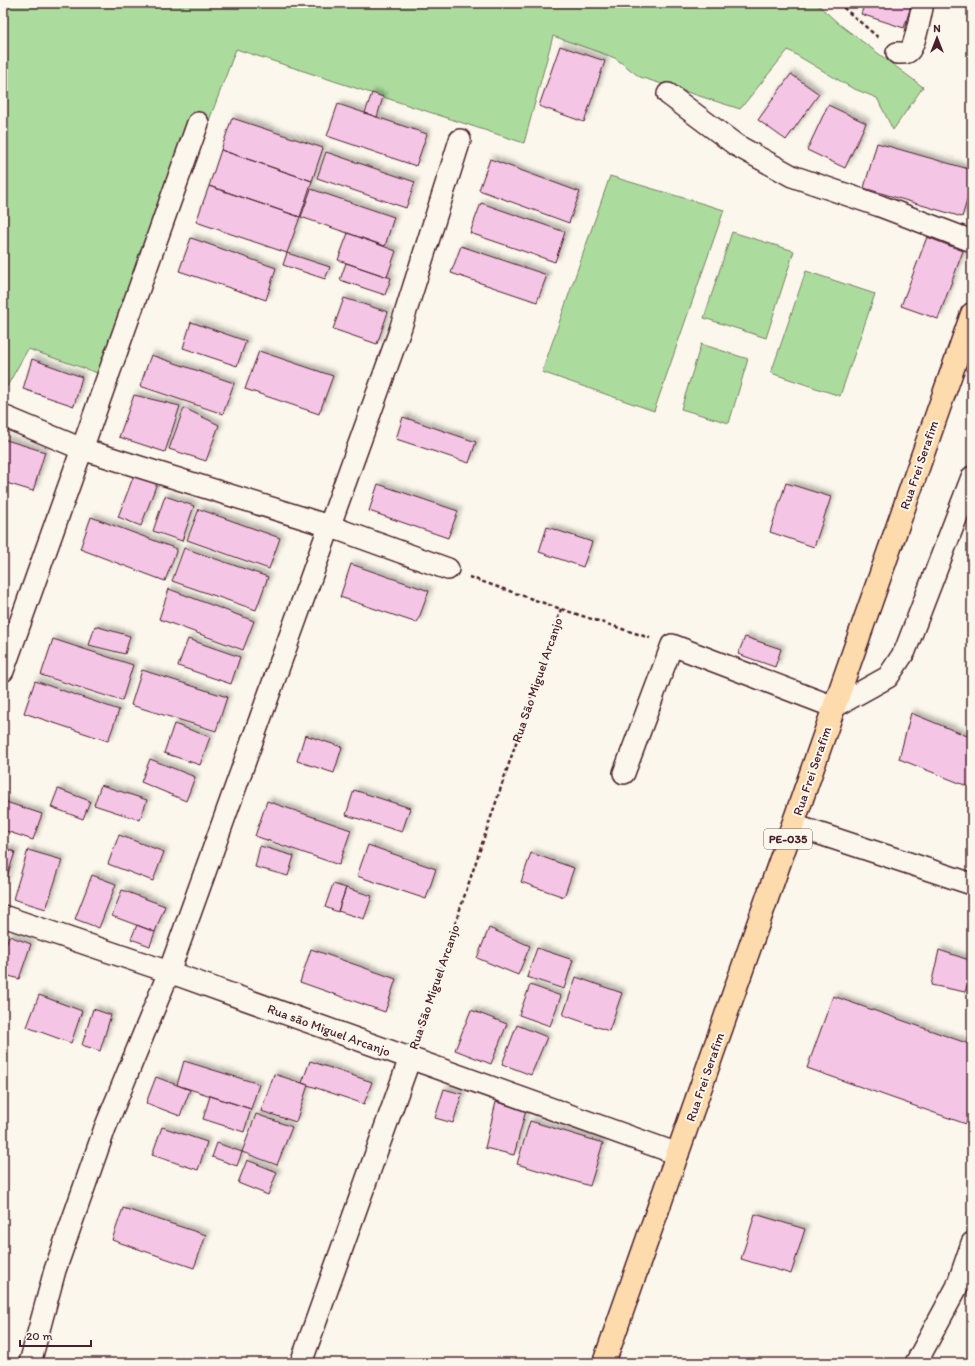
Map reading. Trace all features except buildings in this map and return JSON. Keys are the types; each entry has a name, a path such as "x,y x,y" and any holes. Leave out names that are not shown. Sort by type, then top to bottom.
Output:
{"main road":[{"name":"Rua Frei Serafim","path":"604,1363 972,314"}],"street":[{"path":"897,53 905,53 910,51 913,45 923,3"},
{"path":"668,94 736,145 792,176 880,206 972,241"},
{"path":"3,671 198,123"},
{"path":"30,1363 55,1270 102,1136 170,972 399,333 460,140"},
{"path":"3,416 82,449 329,526 448,569"},
{"path":"624,773 672,645 834,707 888,677 905,651 972,477"},
{"path":"794,825 972,884"},
{"name":"Rua são Miguel Arcanjo","path":"3,916 170,972 678,1154"},
{"name":"Rua São Miguel Arcanjo","path":"301,1363 410,1058"},
{"path":"916,1363 958,1287 972,1243"}],"path":[{"path":"838,3 897,53"},
{"path":"448,569 561,609 672,645"},
{"name":"Rua São Miguel Arcanjo","path":"410,1058 561,609"}],"green space":[{"path":"3,3 816,3 839,24 923,87 893,130 877,98 852,88 788,50 740,109 640,77 615,58 553,36 524,143 236,49 112,378 28,349 6,388 3,387"},
{"path":"610,176 724,210 654,411 542,372"},
{"path":"732,232 794,251 766,338 704,318"},
{"path":"806,271 875,294 840,396 771,373"},
{"path":"701,344 748,359 729,423 681,409"}]}
